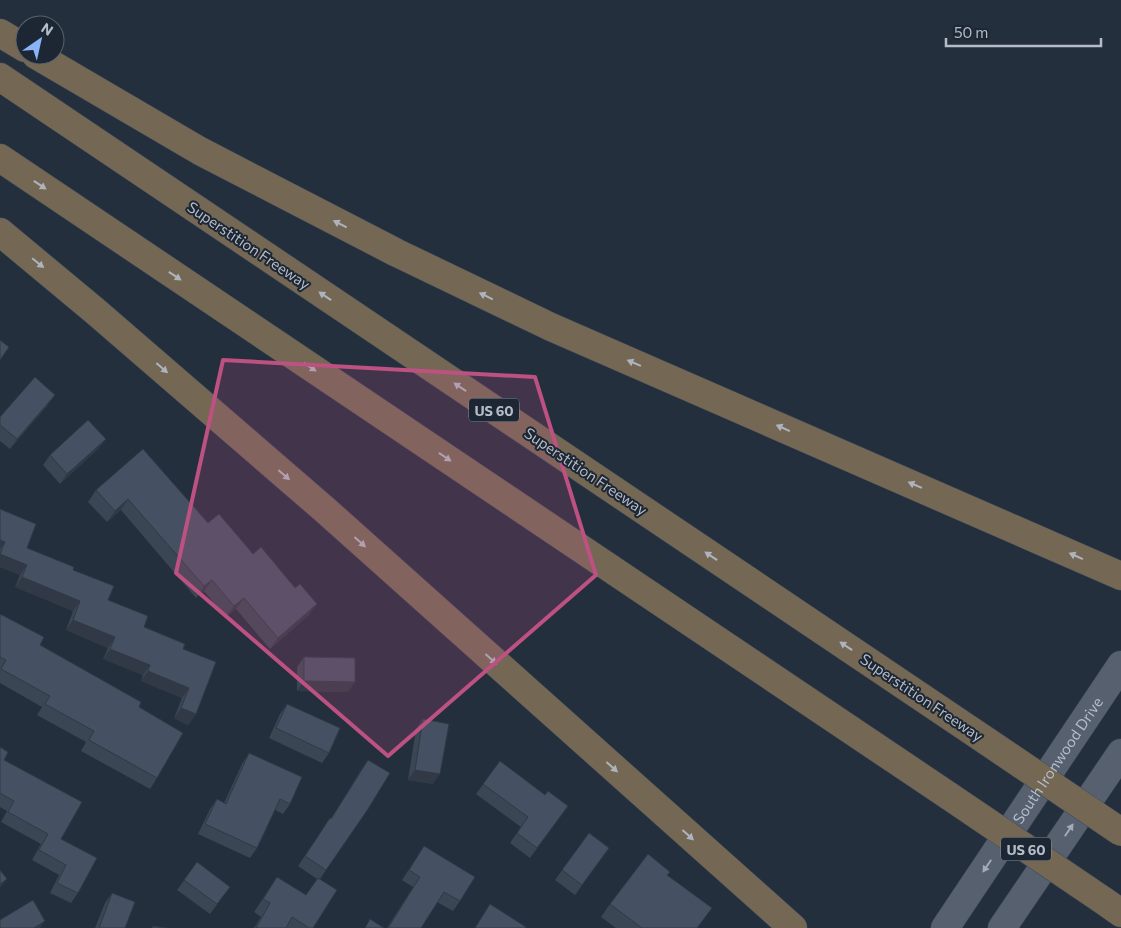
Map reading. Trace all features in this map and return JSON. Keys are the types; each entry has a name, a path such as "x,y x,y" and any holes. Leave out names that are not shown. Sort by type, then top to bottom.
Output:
{"highway":[{"path":"0,33 15,42"},
{"path":"53,65 200,152 397,253 543,323 1121,576"},
{"name":"Superstition Freeway","path":"0,77 1121,832"},
{"name":"US 60","path":"0,158 1113,907"},
{"path":"0,232 95,310 324,509 794,928"}],"main road":[{"name":"South Ironwood Drive","path":"945,928 1121,665"},
{"path":"1002,928 1121,753"}],"highlighted area":[{"path":"223,360 535,377 596,575 388,756 176,573"}],"building":[{"path":"0,340 9,347 0,360"},
{"path":"35,377 55,395 17,439 0,425 0,417"},
{"path":"88,420 106,439 67,474 50,455"},
{"path":"143,449 208,523 219,514 253,554 261,547 295,588 300,584 317,604 278,638 244,598 234,606 212,580 204,586 128,499 115,511 96,490"},
{"path":"0,509 36,524 27,548 74,567 73,570 114,586 108,600 148,616 144,627 185,644 183,649 216,662 196,714 181,708 189,688 148,671 150,665 110,649 115,637 73,620 80,601 22,577 27,565 0,554 5,542 0,540"},
{"path":"0,614 44,637 40,645 141,702 139,707 183,733 157,778 89,740 94,731 45,704 50,696 1,669 6,660 0,657"},
{"path":"304,657 355,658 355,682 304,681"},
{"path":"287,704 340,728 329,753 276,728"},
{"path":"423,719 449,724 440,774 415,770"},
{"path":"0,747 8,752 4,760 82,802 61,839 97,858 78,893 57,883 66,865 39,850 48,834 8,812 14,801 0,793"},
{"path":"249,753 302,777 290,804 280,799 257,848 205,824 217,799 226,804"},
{"path":"368,760 390,773 326,870 305,856"},
{"path":"500,761 545,795 548,791 568,806 537,848 517,833 528,817 483,784"},
{"path":"589,833 609,848 582,885 562,870"},
{"path":"424,846 475,877 460,901 444,892 421,928 388,928 420,877 409,870"},
{"path":"648,854 670,872 667,875 712,908 697,928 642,928 610,904"},
{"path":"197,862 230,887 217,904 184,880"},
{"path":"0,870 7,879 0,884"},
{"path":"277,877 306,895 318,878 337,890 313,928 309,928 292,917 286,928 256,928 270,903 263,899"},
{"path":"112,893 135,902 125,928 99,928"},
{"path":"33,900 45,921 34,928 0,928 0,920"},
{"path":"490,904 526,927 475,928"},
{"path":"370,919 384,928 365,928"}]}
